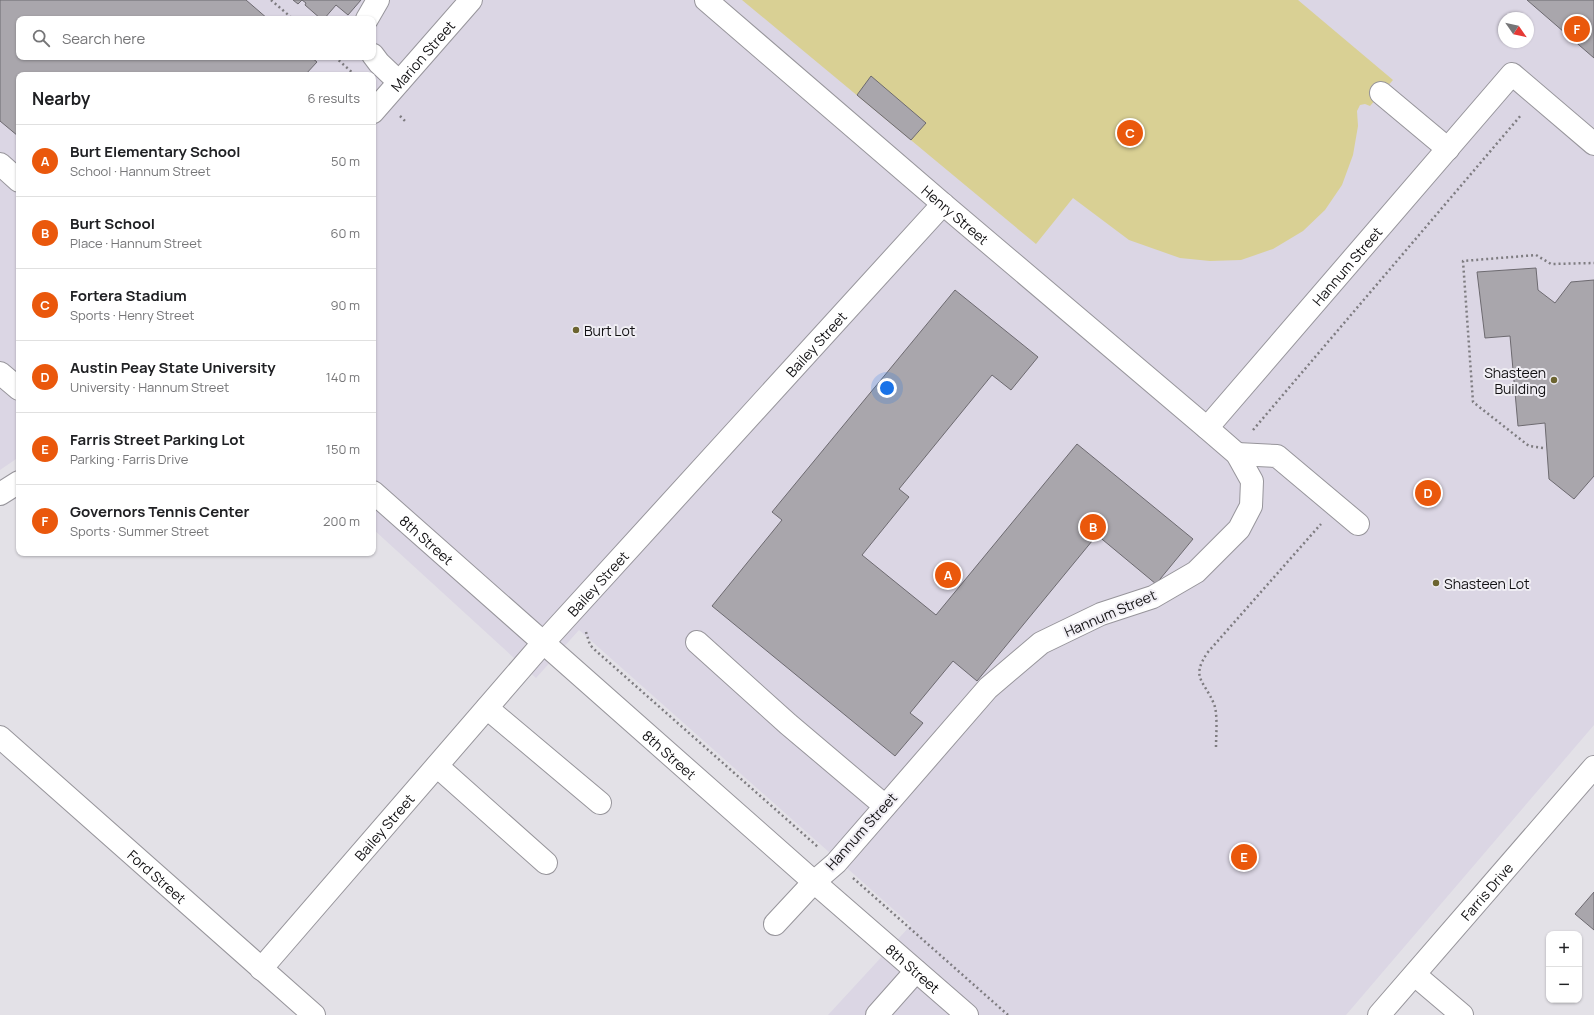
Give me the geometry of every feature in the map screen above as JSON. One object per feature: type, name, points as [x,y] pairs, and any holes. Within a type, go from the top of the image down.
[{"type":"street","points":[[369,16],[378,0]]},
{"type":"street","name":"Marion Street","points":[[376,109],[472,0]]},
{"type":"street","name":"Henry Street","points":[[706,0],[942,204],[1208,428]]},
{"type":"street","points":[[376,59],[399,82]]},
{"type":"street","name":"Hannum Street","points":[[775,924],[814,882],[836,862],[988,688],[1041,643],[1101,614],[1153,597],[1196,572],[1239,529],[1251,506],[1252,481],[1237,454],[1208,428],[1512,74],[1594,144]]},
{"type":"street","points":[[1381,93],[1448,148]]},
{"type":"street","points":[[0,164],[16,178]]},
{"type":"street","name":"Bailey Street","points":[[261,969],[543,643],[942,204]]},
{"type":"street","points":[[0,373],[16,386]]},
{"type":"street","points":[[1237,454],[1277,456],[1358,524]]},
{"type":"street","points":[[0,494],[16,484]]},
{"type":"street","name":"8th Street","points":[[376,495],[814,882],[967,1015]]},
{"type":"street","points":[[697,642],[788,724],[885,806]]},
{"type":"street","points":[[487,708],[600,803]]},
{"type":"street","name":"Ford Street","points":[[0,738],[314,1015]]},
{"type":"street","points":[[436,766],[546,863]]},
{"type":"street","name":"Farris Drive","points":[[1379,1015],[1594,767]]},
{"type":"street","points":[[877,1015],[916,971]]},
{"type":"street","points":[[1414,975],[1462,1015]]},
{"type":"path","points":[[271,0],[290,16]]},
{"type":"path","points":[[338,60],[352,72]]},
{"type":"path","points":[[1250,433],[1525,111]]},
{"type":"path","points":[[1543,448],[1529,446],[1473,402],[1463,261],[1536,255],[1550,264],[1594,263]]},
{"type":"path","points":[[1216,747],[1215,705],[1200,681],[1198,672],[1200,663],[1322,523]]},
{"type":"path","points":[[587,629],[586,634],[590,645],[595,650],[1008,1015]]},
{"type":"shaded area","points":[[0,0],[1594,0],[1594,725],[1346,1015],[828,1015],[911,925],[579,630],[536,678],[376,532],[376,72],[16,72],[16,459],[0,470]]},
{"type":"shaded area","points":[[742,0],[1298,0],[1393,80],[1370,106],[1365,104],[1360,105],[1357,111],[1358,126],[1353,155],[1342,185],[1325,210],[1303,231],[1273,249],[1241,260],[1210,261],[1180,258],[1129,240],[1073,198],[1036,244]]},
{"type":"building","points":[[0,0],[246,0],[265,16],[16,16],[16,60],[315,60],[317,62],[308,72],[16,72],[16,134],[0,121]]},
{"type":"building","points":[[293,0],[302,0],[298,4]]},
{"type":"building","points":[[302,0],[361,0],[348,15],[336,5],[327,16],[318,16],[305,5],[306,3]]},
{"type":"building","points":[[1527,0],[1594,0],[1594,58]]},
{"type":"building","points":[[871,76],[926,123],[911,140],[857,95]]},
{"type":"building","name":"Shasteen Building","points":[[1536,268],[1538,290],[1555,303],[1571,282],[1594,280],[1594,476],[1574,499],[1549,479],[1545,423],[1518,426],[1510,336],[1485,338],[1477,272]]},
{"type":"building","points":[[955,290],[1038,357],[1011,390],[992,375],[899,489],[909,497],[862,555],[936,615],[1077,444],[1193,539],[1156,584],[1097,535],[977,681],[953,661],[910,713],[923,723],[895,756],[712,606],[782,520],[772,512]]},
{"type":"building","points":[[1594,892],[1594,930],[1575,914]]},
{"type":"place","name":"Governors Tennis Center","points":[[1577,29]]},
{"type":"place","name":"Fortera Stadium","points":[[1130,133]]},
{"type":"place","name":"Burt Lot","points":[[576,330]]},
{"type":"place","name":"Shasteen Building","points":[[1554,380]]},
{"type":"place","name":"Austin Peay State University","points":[[1428,493]]},
{"type":"place","name":"Burt School","points":[[1093,527]]},
{"type":"place","name":"Burt Elementary School","points":[[948,575]]},
{"type":"place","name":"Shasteen Lot","points":[[1436,583]]},
{"type":"place","name":"Farris Street Parking Lot","points":[[1244,857]]}]
